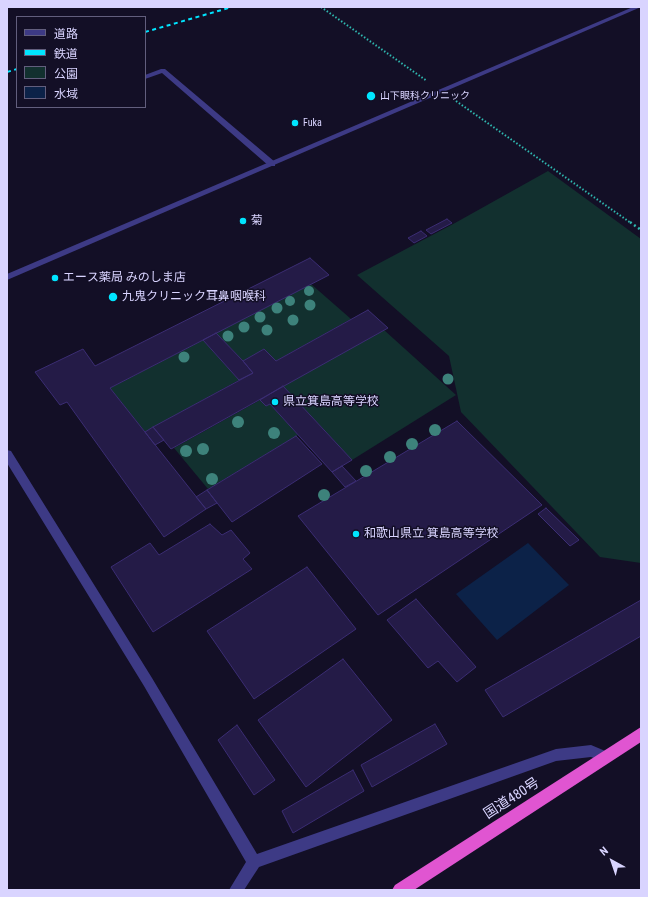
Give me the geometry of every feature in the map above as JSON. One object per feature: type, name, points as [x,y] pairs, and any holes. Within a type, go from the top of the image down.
[{"type":"highway","name":"国道480号","points":[[400,890],[641,734]]},
{"type":"street","points":[[7,277],[638,7]]},
{"type":"street","points":[[146,77],[163,70],[272,164]]},
{"type":"street","points":[[7,454],[148,682],[254,862]]},
{"type":"street","points":[[236,890],[254,862],[556,755],[591,751],[606,757]]},
{"type":"path","points":[[321,7],[641,230]]},
{"type":"green space","points":[[548,171],[641,239],[641,563],[600,557],[461,412],[449,356],[357,275]]},
{"type":"green space","points":[[311,284],[351,319],[276,361],[264,349],[243,361],[216,333]]},
{"type":"green space","points":[[384,330],[456,395],[352,460],[283,386]]},
{"type":"green space","points":[[203,340],[239,380],[145,432],[110,388]]},
{"type":"green space","points":[[260,400],[266,406],[270,404],[298,435],[208,489],[174,448]]},
{"type":"water","points":[[528,543],[569,585],[497,640],[456,594]]},
{"type":"building","points":[[447,219],[452,223],[431,234],[426,230]]},
{"type":"building","points":[[421,231],[427,236],[414,243],[408,238]]},
{"type":"building","points":[[310,258],[329,275],[110,388],[206,509],[164,537],[67,402],[60,405],[35,372],[83,349],[95,366]]},
{"type":"building","points":[[368,310],[388,328],[171,449],[153,427],[253,373],[243,361],[264,349],[276,361]]},
{"type":"building","points":[[216,333],[253,373],[239,380],[203,340]]},
{"type":"building","points":[[283,386],[352,460],[332,472],[270,404],[266,406],[260,400]]},
{"type":"building","points":[[457,421],[542,505],[378,615],[298,516]]},
{"type":"building","points":[[153,427],[164,440],[155,445],[145,432]]},
{"type":"building","points":[[296,436],[322,464],[232,522],[207,490]]},
{"type":"building","points":[[342,466],[356,481],[345,487],[332,472]]},
{"type":"building","points":[[207,490],[217,503],[206,509],[196,497]]},
{"type":"building","points":[[546,508],[579,540],[570,546],[538,514]]},
{"type":"building","points":[[210,524],[222,535],[231,530],[250,553],[243,559],[252,569],[153,632],[111,567],[150,543],[159,555]]},
{"type":"building","points":[[307,567],[356,629],[254,699],[207,631]]},
{"type":"building","points":[[416,599],[476,667],[457,682],[438,661],[428,668],[387,620]]},
{"type":"building","points":[[641,600],[641,636],[503,717],[485,690]]},
{"type":"building","points":[[343,659],[392,720],[306,787],[258,720]]},
{"type":"building","points":[[435,724],[447,744],[372,787],[361,765]]},
{"type":"building","points":[[237,725],[275,780],[254,795],[218,740]]},
{"type":"building","points":[[353,770],[364,791],[293,833],[282,811]]},
{"type":"railway","points":[[146,32],[232,7]]},
{"type":"railway","points":[[7,72],[16,69]]},
{"type":"place","name":"山下眼科クリニック","points":[[371,96]]},
{"type":"place","name":"Fuka","points":[[295,123]]},
{"type":"place","name":"菊","points":[[243,221]]},
{"type":"place","name":"エース薬局 みのしま店","points":[[55,278]]},
{"type":"place","name":"九鬼クリニック耳鼻咽喉科","points":[[113,297]]},
{"type":"place","name":"県立箕島高等学校","points":[[275,402]]},
{"type":"place","name":"和歌山県立 箕島高等学校","points":[[356,534]]}]
